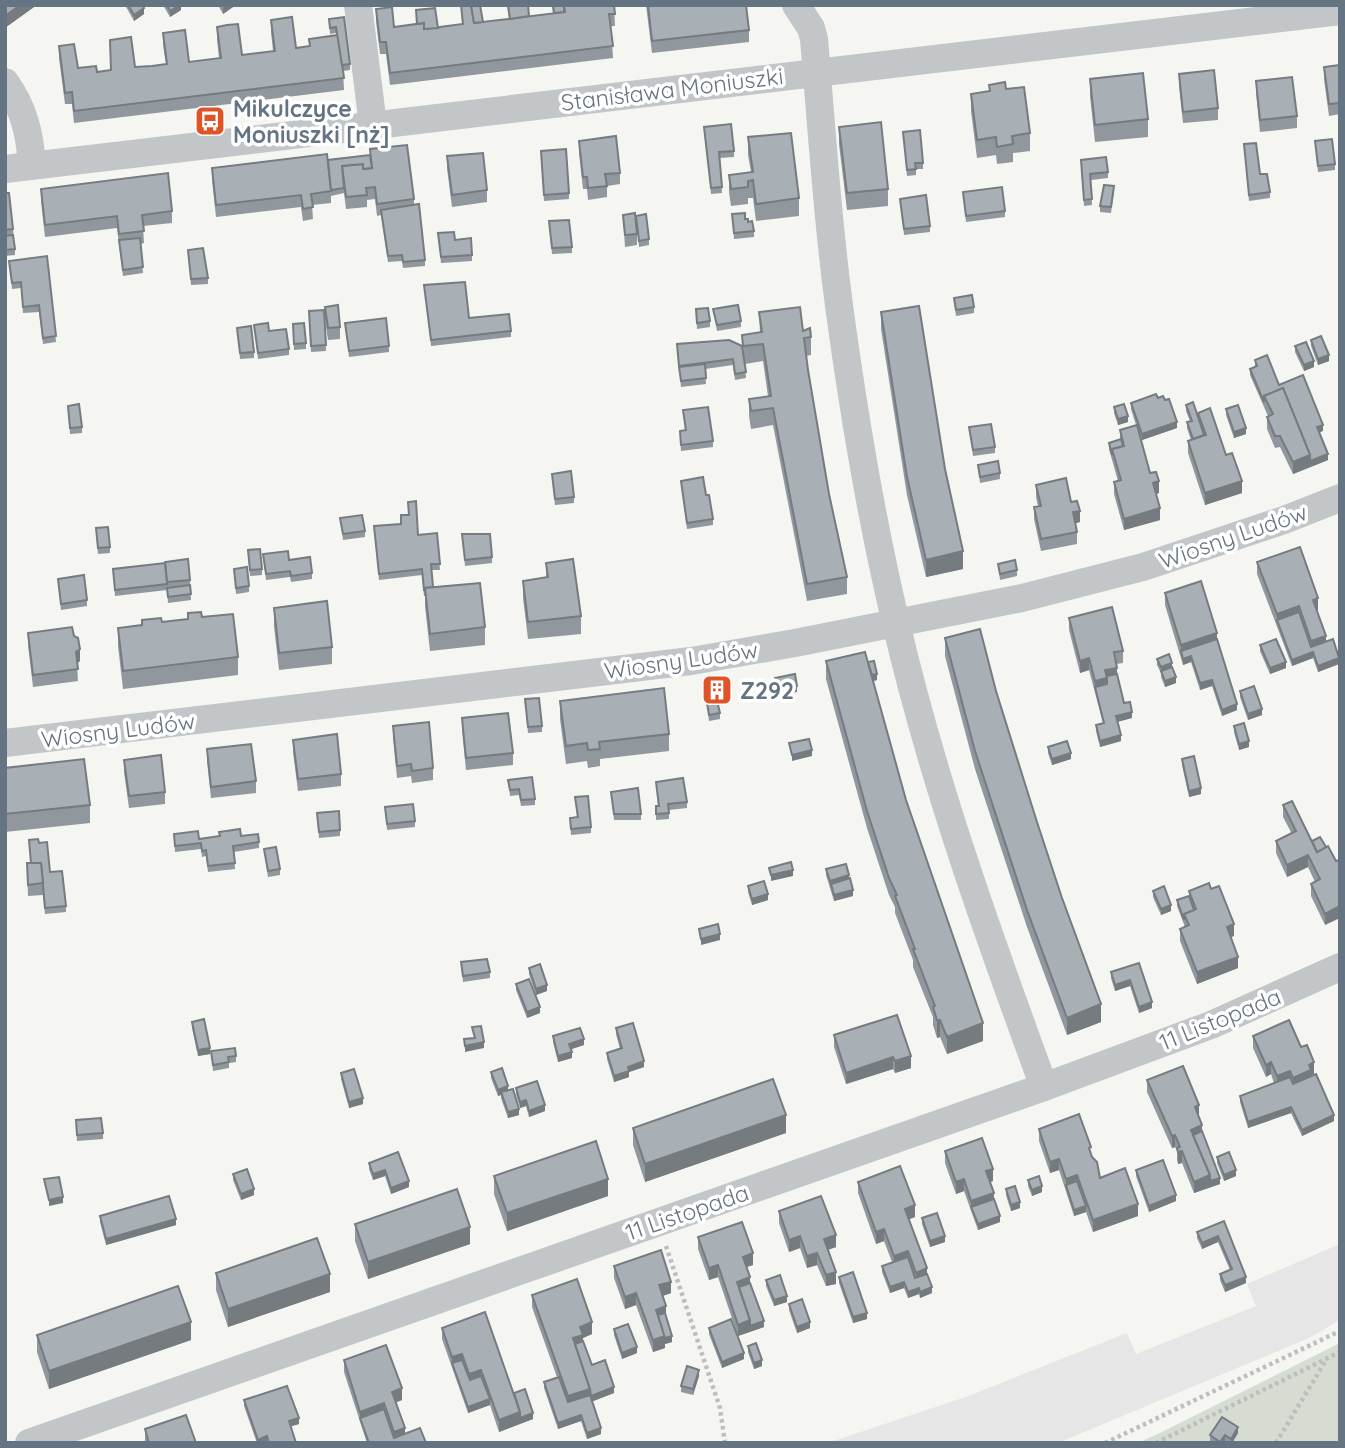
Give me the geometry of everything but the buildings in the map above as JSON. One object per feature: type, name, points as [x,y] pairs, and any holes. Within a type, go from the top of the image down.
[{"type":"street","points":[[358,5],[373,125]]},
{"type":"street","points":[[796,5],[811,28],[814,39],[840,318],[864,472],[896,624],[934,768],[974,895],[1044,1087]]},
{"type":"street","name":"Stanisława Moniuszki","points":[[19,168],[1340,10]]},
{"type":"street","points":[[5,82],[16,97],[29,130],[19,168]]},
{"type":"street","name":"Wiosny Ludów","points":[[5,743],[691,661],[896,624],[1022,598],[1143,568],[1340,498]]},
{"type":"street","name":"11 Listopada","points":[[29,1443],[1044,1087],[1210,1025],[1340,967]]},
{"type":"path","points":[[658,1223],[720,1408],[725,1443]]},
{"type":"path","points":[[1105,1443],[1340,1331]]},
{"type":"path","points":[[1157,1443],[1340,1352]]},
{"type":"path","points":[[1276,1443],[1326,1359]]},
{"type":"shaded area","points":[[1340,1244],[1340,1320],[1309,1338],[1058,1443],[828,1443],[966,1397],[1127,1333],[1136,1354],[1256,1306],[1247,1284]]},
{"type":"shaded area","points":[[1340,1343],[1340,1443],[1138,1443],[1162,1432]]},
{"type":"place","name":"Mikulczyce Moniuszki [nż]","points":[[210,121]]},
{"type":"place","name":"Z292","points":[[717,690]]}]
